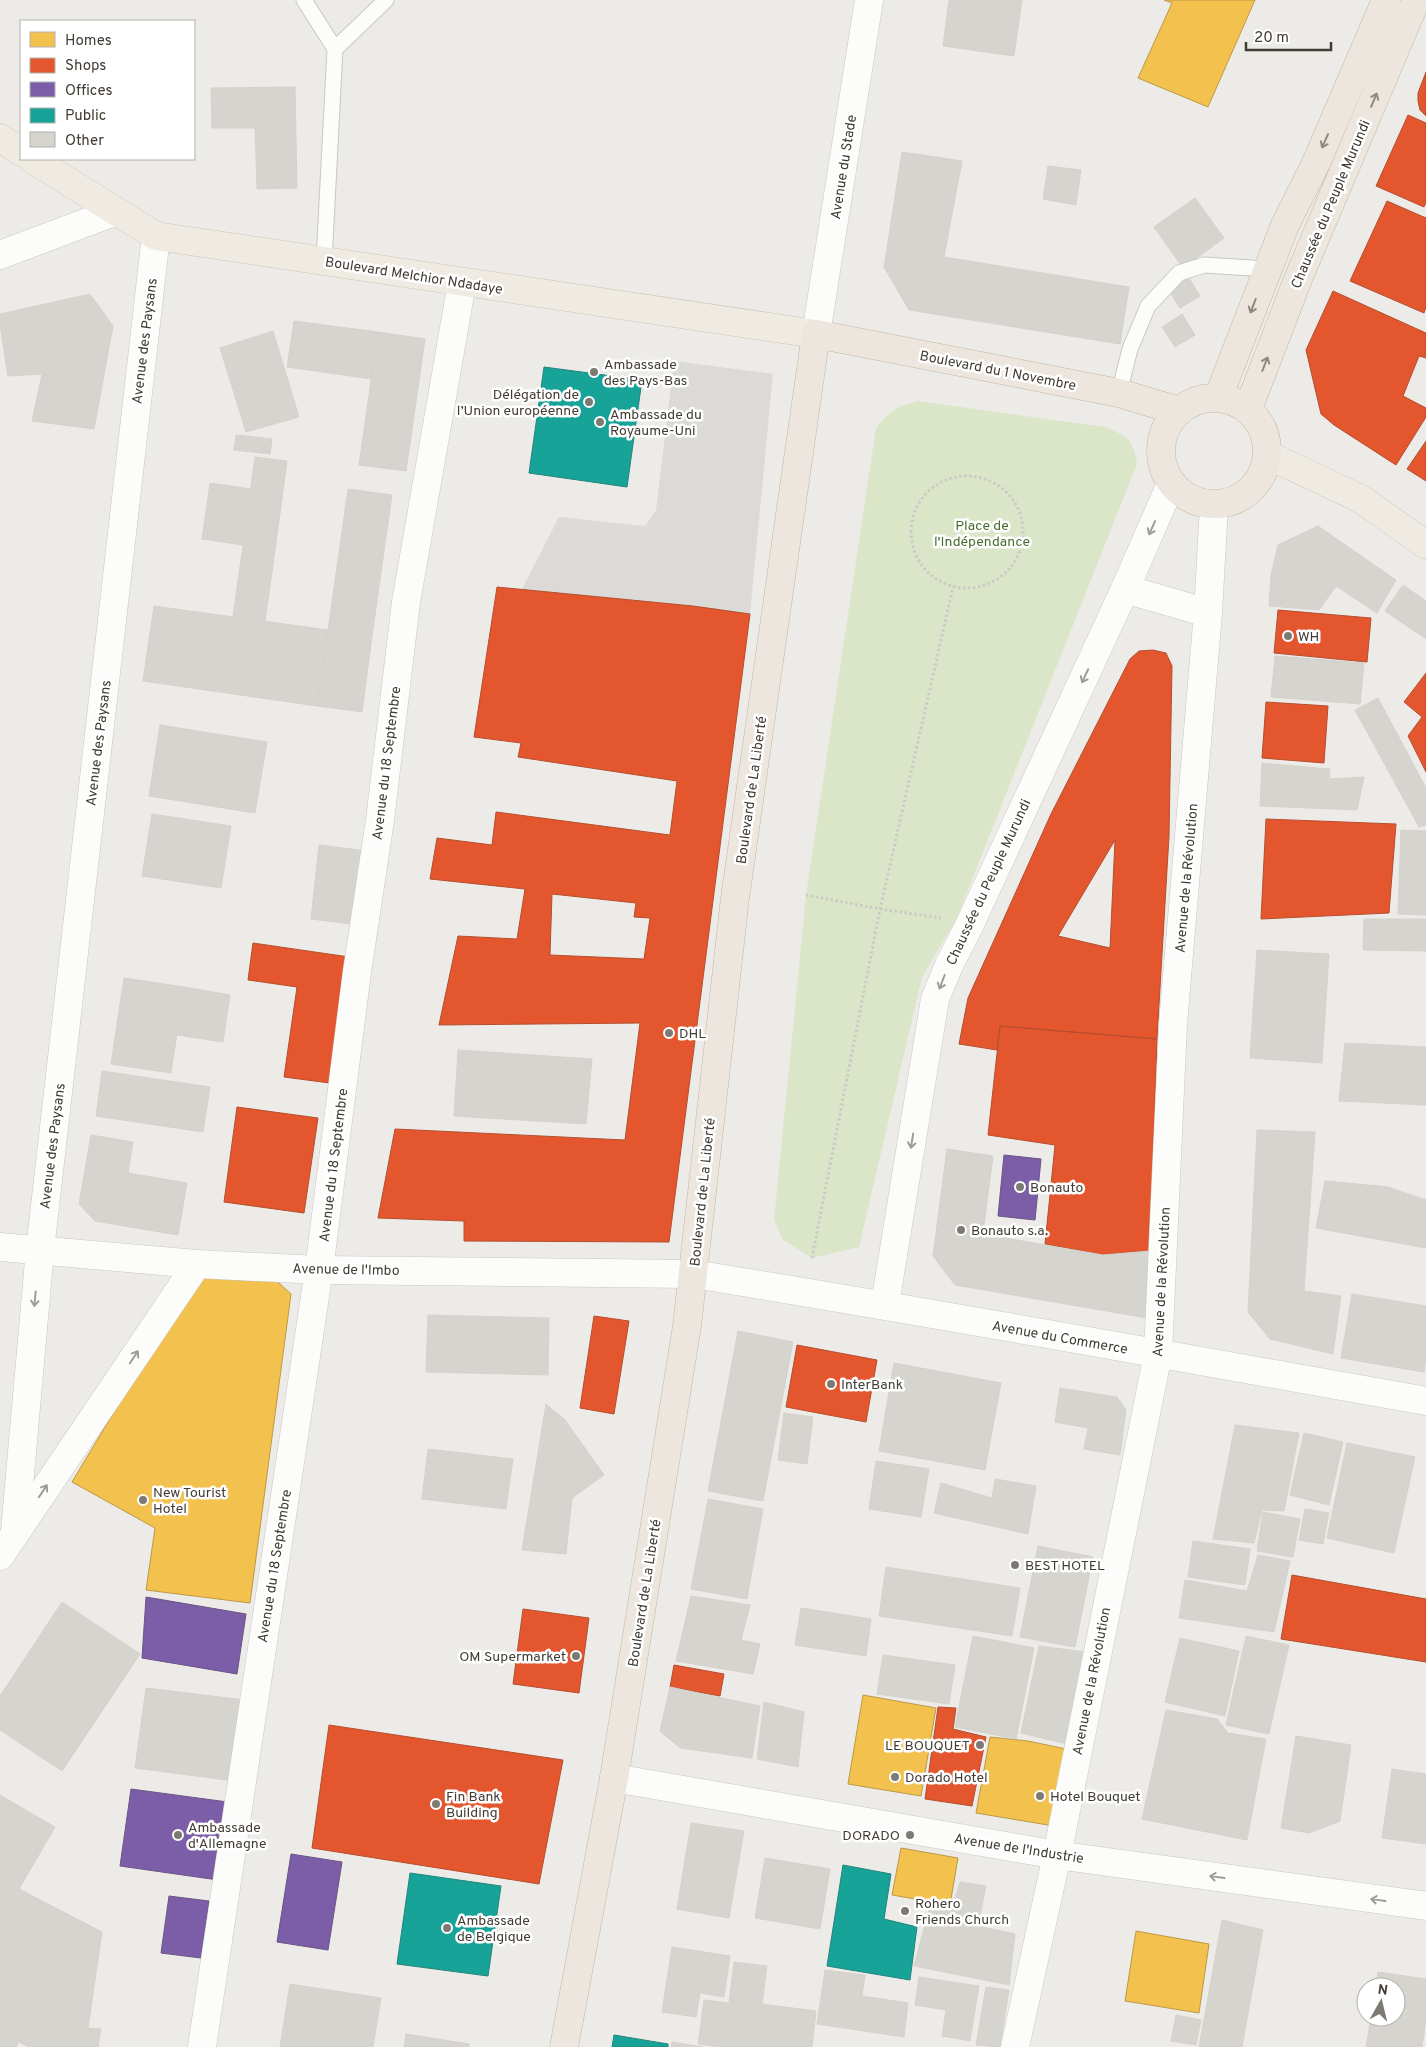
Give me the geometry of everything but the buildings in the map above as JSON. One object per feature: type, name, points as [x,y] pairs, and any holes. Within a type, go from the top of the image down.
[{"type":"highway","name":"Chaussée du Peuple Murundi","points":[[1218,398],[1267,269],[1386,0]]},
{"type":"highway","name":"Chaussée du Peuple Murundi","points":[[1248,409],[1298,279],[1416,0]]},
{"type":"highway","name":"Boulevard du 1 Novembre","points":[[816,334],[1119,393],[1179,411]]},
{"type":"highway","name":"Boulevard de La Liberté","points":[[564,2047],[614,1778],[687,1326],[696,1230],[735,898],[816,334]]},
{"type":"highway","points":[[1218,398],[1248,409],[1259,422],[1266,438],[1268,455],[1262,476],[1249,492],[1230,502],[1214,505],[1197,502],[1183,495],[1171,484],[1164,470],[1160,454],[1162,438],[1168,423],[1179,411],[1197,400],[1218,398]]},
{"type":"main road","points":[[0,138],[20,151]]},
{"type":"main road","name":"Boulevard Melchior Ndadaye","points":[[34,160],[114,212],[156,236],[462,283],[816,334]]},
{"type":"main road","points":[[1268,455],[1361,498],[1426,545]]},
{"type":"street","name":"Avenue du Stade","points":[[816,334],[869,0]]},
{"type":"street","points":[[0,255],[114,212]]},
{"type":"street","name":"Avenue des Paysans","points":[[15,1531],[40,1250],[156,236]]},
{"type":"street","name":"Avenue du 18 Septembre","points":[[202,2047],[319,1270],[357,972],[380,820],[406,602],[462,283]]},
{"type":"street","name":"Chaussée du Peuple Murundi","points":[[885,1304],[935,999],[949,965],[969,926],[1125,589],[1171,484]]},
{"type":"street","name":"Avenue de la Révolution","points":[[1015,2047],[1057,1855],[1158,1354],[1173,1024],[1208,613],[1214,505]]},
{"type":"street","points":[[1125,589],[1208,613]]},
{"type":"street","name":"Avenue de l'Imbo","points":[[0,1247],[197,1264],[319,1270],[693,1274]]},
{"type":"street","points":[[0,1556],[15,1531],[197,1264]]},
{"type":"street","name":"Avenue du Commerce","points":[[693,1274],[885,1304],[1426,1401]]},
{"type":"street","name":"Avenue de l'Industrie","points":[[614,1778],[1057,1855],[1426,1906]]},
{"type":"lane","points":[[304,0],[336,49],[324,261]]},
{"type":"lane","points":[[336,49],[386,0]]},
{"type":"lane","points":[[1119,393],[1130,349],[1148,306],[1179,272],[1204,265],[1267,269]]},
{"type":"path","points":[[966,475],[986,479],[1004,489],[1019,507],[1024,524],[1023,542],[1016,560],[1004,575],[989,584],[974,588],[953,587],[931,576],[919,562],[913,549],[910,533],[913,515],[921,500],[934,486],[947,479],[966,475]]},
{"type":"path","points":[[812,1258],[880,910],[953,587]]},
{"type":"path","points":[[806,895],[880,910],[956,920],[969,926]]},
{"type":"green space","name":"Place de l'Indépendance","points":[[918,401],[1105,427],[1128,439],[1134,449],[1137,464],[956,920],[922,977],[859,1247],[812,1258],[783,1240],[774,1220],[806,895],[876,428],[894,410]]},
{"type":"shaded area","points":[[674,361],[773,374],[750,614],[522,589],[559,517],[645,526],[656,510]]},
{"type":"place","name":"Ambassade des Pays-Bas","points":[[594,372]]},
{"type":"place","name":"Délégation de l’Union européenne","points":[[589,402]]},
{"type":"place","name":"Ambassade du Royaume-Uni","points":[[600,422]]},
{"type":"place","name":"WH","points":[[1288,636]]},
{"type":"place","name":"DHL","points":[[669,1033]]},
{"type":"place","name":"Bonauto","points":[[1020,1187]]},
{"type":"place","name":"Bonauto s.a.","points":[[961,1230]]},
{"type":"place","name":"InterBank","points":[[831,1384]]},
{"type":"place","name":"New Tourist Hotel","points":[[143,1500]]},
{"type":"place","name":"BEST HOTEL","points":[[1015,1565]]},
{"type":"place","name":"OM Supermarket","points":[[576,1656]]},
{"type":"place","name":"LE BOUQUET","points":[[980,1745]]},
{"type":"place","name":"Dorado Hotel","points":[[895,1777]]},
{"type":"place","name":"Hotel Bouquet","points":[[1040,1796]]},
{"type":"place","name":"Fin Bank Building","points":[[436,1804]]},
{"type":"place","name":"Ambassade d'Allemagne","points":[[178,1835]]},
{"type":"place","name":"DORADO","points":[[910,1835]]},
{"type":"place","name":"Rohero Friends Church","points":[[905,1911]]},
{"type":"place","name":"Ambassade de Belgique","points":[[447,1928]]}]
